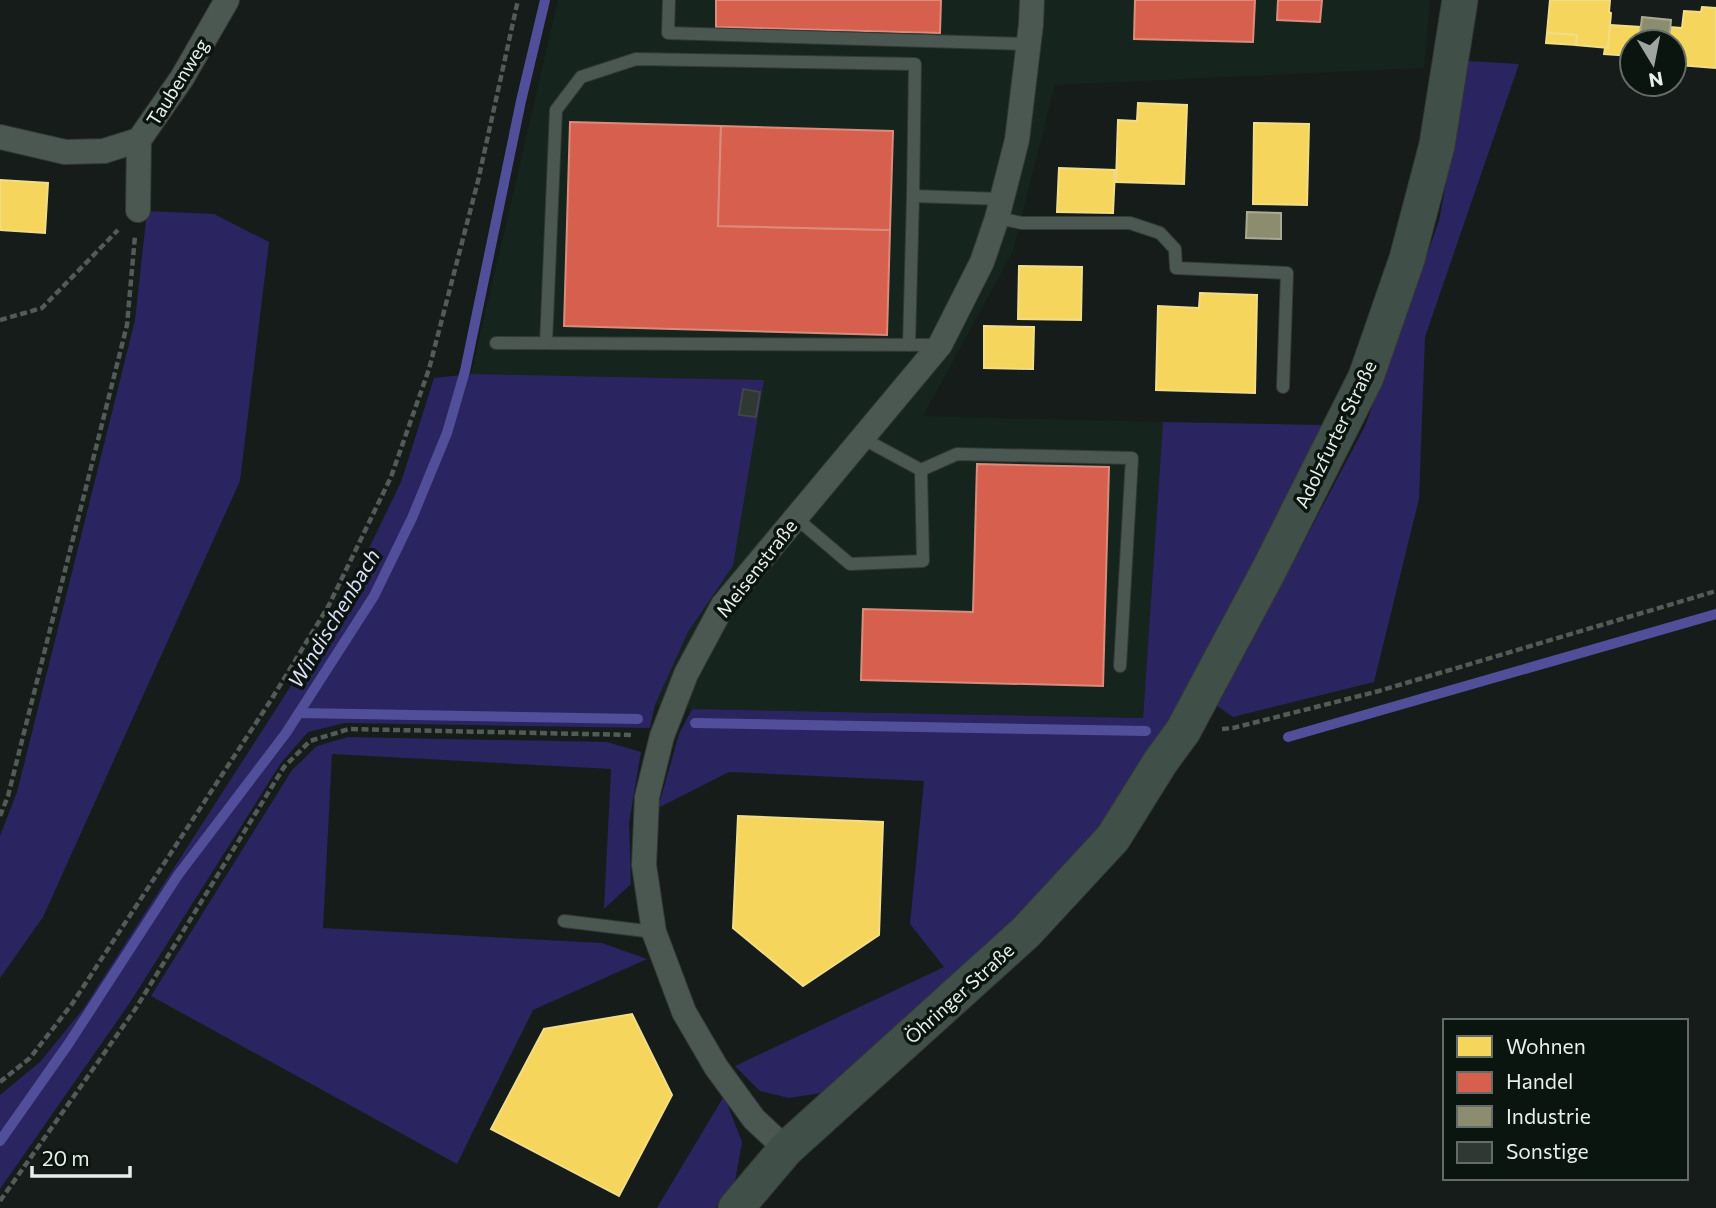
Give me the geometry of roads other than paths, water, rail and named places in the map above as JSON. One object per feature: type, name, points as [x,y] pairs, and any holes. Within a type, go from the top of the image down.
[{"type":"main road","name":"Adolzfurter Straße","points":[[1161,761],[1182,731],[1269,570],[1366,377],[1407,259],[1437,145],[1460,0]]},
{"type":"main road","name":"Öhringer Straße","points":[[736,1208],[786,1149],[1026,932],[1113,838],[1161,761]]},
{"type":"street","name":"Taubenweg","points":[[138,210],[139,140],[182,78],[227,0]]},
{"type":"street","name":"Meisenstraße","points":[[786,1149],[754,1119],[716,1067],[684,1012],[654,932],[643,865],[647,797],[662,736],[687,674],[723,605],[940,345],[982,262],[1000,208],[1017,140],[1032,0]]},
{"type":"street","points":[[0,137],[65,152],[104,151],[139,140]]},
{"type":"lane","points":[[669,0],[668,33],[1028,44]]},
{"type":"lane","points":[[547,343],[556,110],[581,77],[636,59],[915,64],[909,345]]},
{"type":"lane","points":[[913,196],[1000,208],[1021,223],[1130,223],[1160,233],[1175,249],[1176,268],[1287,273],[1283,387]]},
{"type":"lane","points":[[496,343],[940,345]]},
{"type":"lane","points":[[862,438],[921,470]]},
{"type":"lane","points":[[921,470],[957,454],[1132,458],[1120,666]]},
{"type":"lane","points":[[796,518],[850,564],[923,561],[921,470]]},
{"type":"lane","points":[[564,921],[654,932]]},
{"type":"waterway","name":"Windischenbach","points":[[0,1141],[69,1043],[178,875],[286,733],[374,596],[412,518],[447,433],[465,371],[521,101],[545,0]]},
{"type":"waterway","points":[[1288,737],[1716,614]]},
{"type":"waterway","points":[[299,713],[638,719]]},
{"type":"waterway","points":[[695,723],[1146,731]]}]
